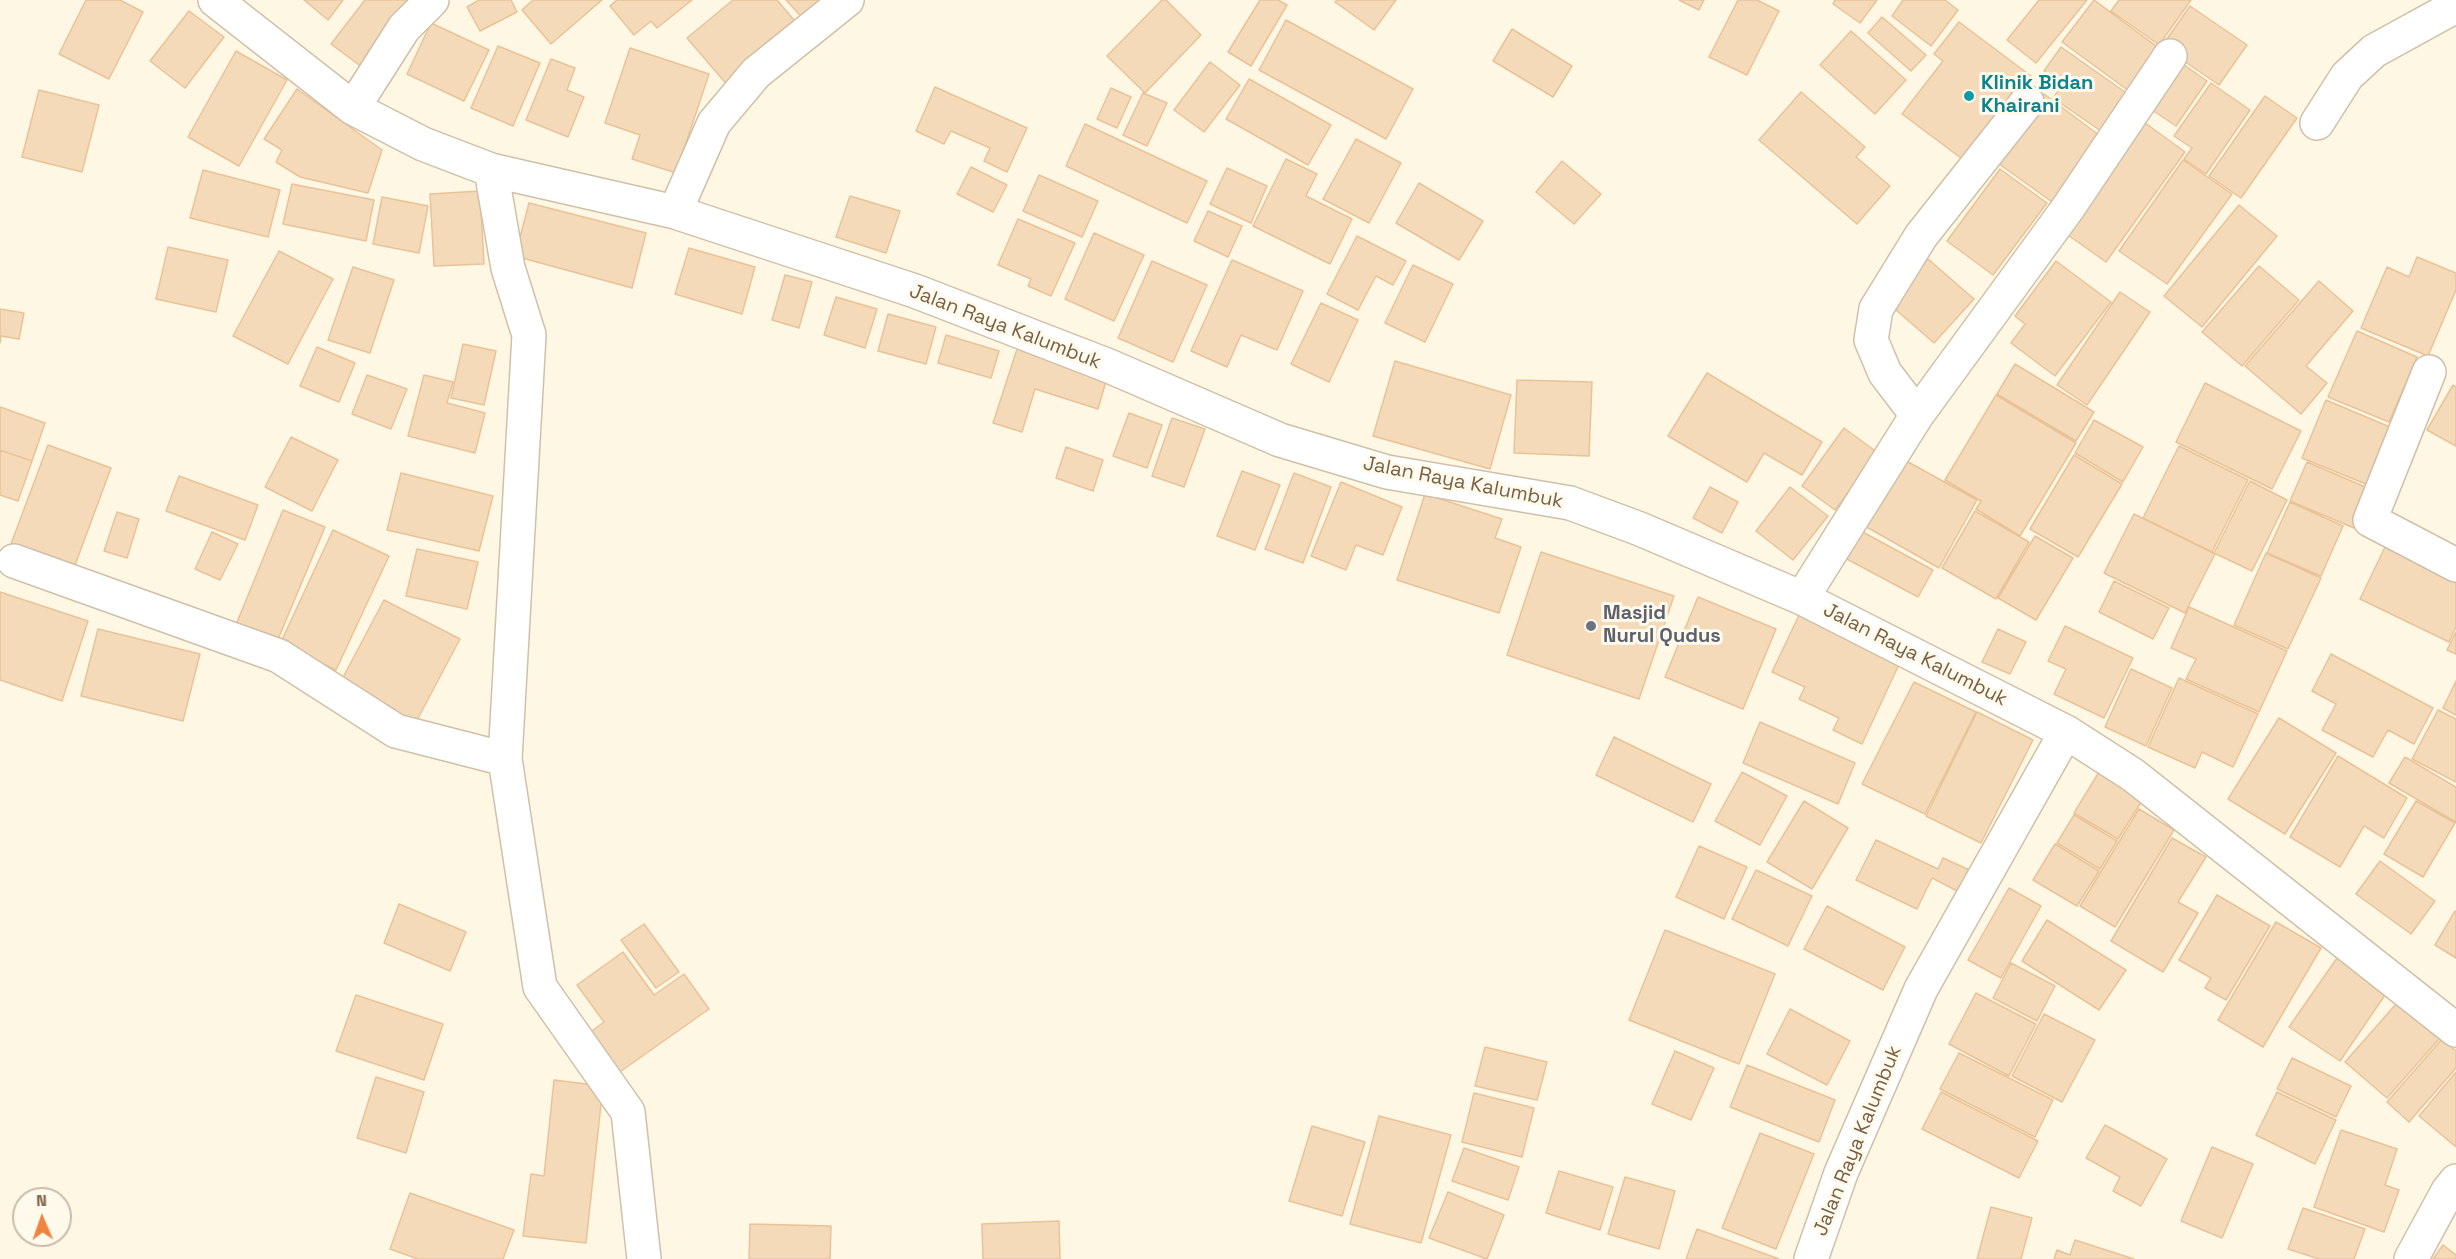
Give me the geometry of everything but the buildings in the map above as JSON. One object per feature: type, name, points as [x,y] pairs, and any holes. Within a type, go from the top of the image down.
[{"type":"street","name":"Jalan Raya Kalumbuk","points":[[215,0],[353,108],[423,144],[491,170],[675,213],[915,291],[1109,366],[1280,440],[1387,472],[1570,503],[1640,529],[1802,598],[2066,732],[1921,989],[1841,1173],[1811,1259]]},
{"type":"street","points":[[353,108],[404,27],[432,0]]},
{"type":"street","points":[[675,213],[714,123],[756,73],[847,0]]},
{"type":"street","points":[[2317,123],[2346,76],[2374,51],[2456,6]]},
{"type":"street","points":[[1802,598],[1917,415],[2068,208],[2170,56]]},
{"type":"street","points":[[1917,415],[1884,373],[1871,340],[1876,309],[1921,236],[2027,102]]},
{"type":"street","points":[[491,170],[508,268],[529,335],[505,759],[540,987],[627,1112],[644,1259]]},
{"type":"street","points":[[2429,372],[2370,520],[2456,565]]},
{"type":"street","points":[[14,561],[279,656],[396,731],[505,759]]},
{"type":"street","points":[[2066,732],[2133,775],[2456,1030]]},
{"type":"street","points":[[2411,1259],[2448,1191],[2456,1181]]},
{"type":"place","name":"Klinik Bidan Khairani","points":[[1969,96]]},
{"type":"place","name":"Masjid Nurul Qudus","points":[[1591,626]]}]
